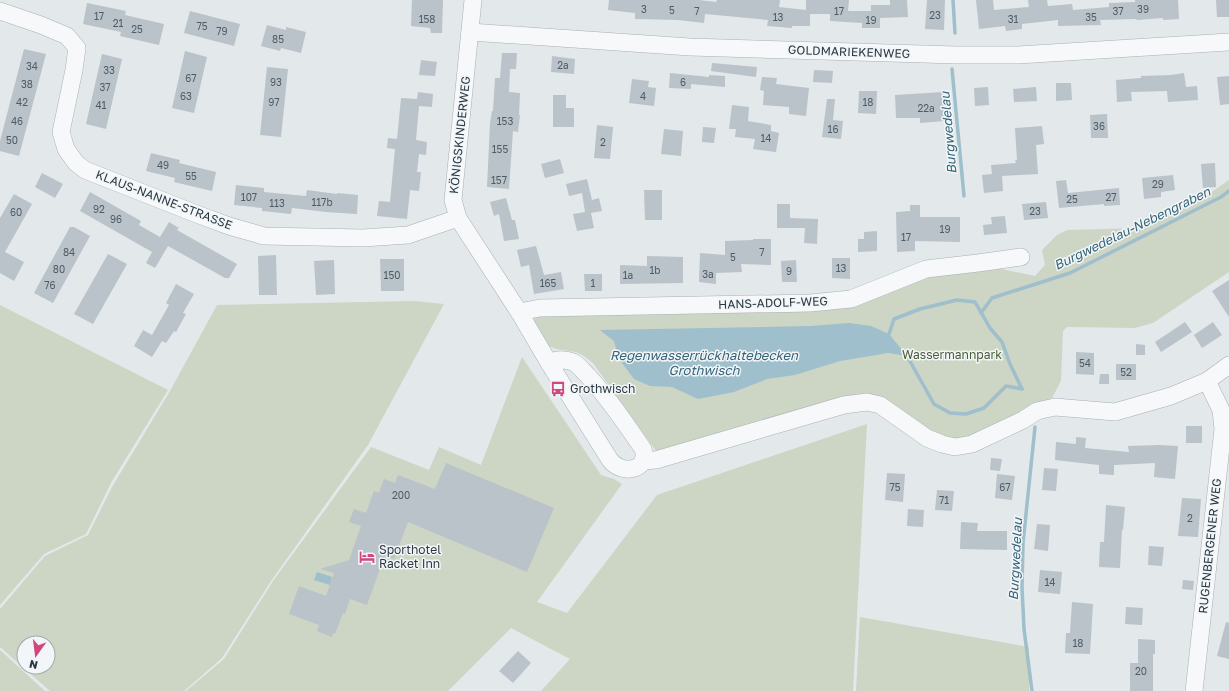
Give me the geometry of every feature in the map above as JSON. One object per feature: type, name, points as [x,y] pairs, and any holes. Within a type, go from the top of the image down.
[{"type":"street","name":"KÖNIGSKINDERWEG","points":[[473,0],[454,200],[458,218],[519,312],[549,363],[613,464],[620,468],[627,469],[638,466],[643,461]]},
{"type":"street","name":"KLAUS-NANNE-STRASSE","points":[[0,11],[41,25],[67,36],[77,48],[61,132],[66,149],[76,163],[86,170],[229,226],[264,236],[363,238],[408,234],[458,218]]},
{"type":"street","name":"GOLDMARIEKENWEG","points":[[470,32],[696,47],[1018,55],[1229,42]]},
{"type":"street","name":"HANS-ADOLF-WEG","points":[[519,312],[540,308],[810,303],[851,299],[926,269],[1021,256]]},
{"type":"street","points":[[549,363],[554,360],[564,360],[578,365],[585,372],[610,401],[639,443],[644,453],[643,461],[656,460],[844,405],[867,402],[880,405],[927,438],[955,447],[972,444],[1023,420],[1037,411],[1055,407],[1115,412],[1171,396],[1207,381],[1229,365]]},
{"type":"street","name":"RUGENBERGENER WEG","points":[[1194,691],[1223,429],[1221,410],[1207,381]]},
{"type":"green space","name":"Wassermannpark","points":[[1229,180],[1229,272],[1153,323],[1135,328],[1067,327],[1063,331],[1061,381],[1052,398],[981,434],[954,440],[934,437],[877,404],[659,455],[593,363],[576,352],[556,349],[549,346],[535,323],[534,316],[850,302],[928,274],[996,268],[1035,276],[1045,265],[1042,250],[1057,235],[1067,230],[1141,228],[1149,222],[1196,203]]},
{"type":"green space","points":[[414,301],[444,304],[368,445],[271,581],[222,658],[184,691],[50,691],[32,675],[56,675],[56,635],[16,635],[16,661],[0,647],[0,609],[45,556],[88,535],[112,487],[170,391],[217,305]]},
{"type":"green space","points":[[0,305],[168,390],[112,481],[86,534],[44,554],[0,605]]},
{"type":"green space","points":[[522,357],[601,475],[614,479],[622,484],[537,602],[567,613],[657,495],[867,424],[853,691],[541,691],[570,659],[511,628],[448,691],[186,691],[224,659],[273,581],[371,447],[429,470],[439,447],[481,465]]},
{"type":"green space","points":[[860,617],[1029,647],[1029,691],[856,691]]},
{"type":"green space","points":[[0,650],[16,665],[16,675],[27,675],[45,691],[0,691]]},
{"type":"water","name":"Regenwasserrückhaltebecken Grothwisch","points":[[849,323],[871,326],[889,334],[907,356],[888,353],[840,361],[795,375],[767,379],[734,392],[698,399],[672,387],[650,386],[634,379],[619,359],[614,341],[600,330],[811,326]]},
{"type":"water","points":[[317,572],[332,577],[330,585],[314,580]]},
{"type":"building","points":[[412,0],[443,0],[442,33],[431,33],[430,28],[411,26]]},
{"type":"building","points":[[609,0],[699,0],[716,2],[717,0],[780,0],[779,7],[806,10],[806,0],[849,0],[848,11],[871,11],[871,5],[890,5],[890,0],[907,0],[908,17],[880,18],[880,28],[862,28],[862,23],[830,21],[830,14],[810,14],[810,26],[792,26],[792,28],[767,26],[768,20],[705,14],[704,23],[678,20],[635,19],[635,13],[608,10]]},
{"type":"building","points":[[927,0],[945,0],[944,30],[925,29]]},
{"type":"building","points":[[976,0],[993,0],[994,10],[1029,7],[1028,0],[1047,0],[1048,6],[1072,4],[1073,10],[1109,7],[1109,3],[1135,2],[1135,0],[1178,0],[1179,19],[1163,20],[1163,18],[1100,20],[1101,25],[1058,26],[1058,20],[1022,24],[1022,29],[1006,31],[1005,26],[979,29]]},
{"type":"building","points":[[1216,0],[1229,0],[1229,17],[1217,17]]},
{"type":"building","points":[[87,3],[126,11],[125,15],[164,24],[159,45],[120,36],[121,32],[83,24]]},
{"type":"building","points":[[190,11],[240,24],[234,46],[184,33]]},
{"type":"building","points":[[267,25],[286,30],[286,27],[306,32],[301,53],[281,48],[280,51],[261,46]]},
{"type":"building","points":[[24,49],[46,54],[19,156],[0,151],[0,141]]},
{"type":"building","points":[[185,51],[207,57],[194,113],[172,108]]},
{"type":"building","points":[[502,53],[517,53],[516,69],[510,69],[509,92],[520,93],[518,132],[513,131],[509,189],[487,187],[490,123],[493,111],[495,78],[500,78]]},
{"type":"building","points":[[102,54],[122,59],[106,129],[86,124]]},
{"type":"building","points":[[552,56],[575,59],[574,74],[551,72]]},
{"type":"building","points":[[421,60],[437,62],[435,76],[419,75]]},
{"type":"building","points":[[712,63],[757,67],[756,77],[711,71]]},
{"type":"building","points":[[267,67],[288,69],[281,137],[260,135]]},
{"type":"building","points":[[814,70],[833,71],[832,83],[813,82]]},
{"type":"building","points":[[670,73],[709,77],[709,75],[725,76],[725,87],[691,84],[691,89],[669,88]]},
{"type":"building","points":[[1184,73],[1186,87],[1197,86],[1198,100],[1168,102],[1167,91],[1131,92],[1132,101],[1117,102],[1116,80],[1141,78],[1141,76]]},
{"type":"building","points":[[1229,76],[1229,104],[1220,105],[1217,77]]},
{"type":"building","points":[[762,77],[777,78],[776,84],[809,88],[806,116],[789,114],[789,107],[763,105],[764,91],[760,90]]},
{"type":"building","points":[[632,79],[649,81],[648,87],[656,88],[654,106],[629,103]]},
{"type":"building","points":[[1056,83],[1071,83],[1072,100],[1056,101]]},
{"type":"building","points":[[988,87],[989,105],[975,106],[974,88]]},
{"type":"building","points":[[1036,87],[1037,101],[1014,102],[1013,89]]},
{"type":"building","points":[[859,91],[877,91],[876,114],[858,113]]},
{"type":"building","points":[[418,92],[433,94],[432,107],[419,106],[416,140],[427,142],[426,155],[419,154],[417,172],[421,172],[419,191],[410,190],[407,219],[377,216],[379,201],[390,202],[395,149],[387,148],[388,138],[397,139],[401,98],[417,99]]},
{"type":"building","points":[[943,92],[945,121],[920,123],[920,118],[896,118],[895,95]]},
{"type":"building","points":[[553,95],[566,95],[566,108],[574,108],[574,127],[553,127]]},
{"type":"building","points":[[827,99],[835,99],[833,120],[843,121],[841,139],[822,137]]},
{"type":"building","points":[[732,105],[749,107],[748,121],[771,125],[771,131],[779,133],[776,152],[753,149],[755,139],[735,137],[736,129],[729,129]]},
{"type":"building","points":[[1107,114],[1108,138],[1091,138],[1090,115]]},
{"type":"building","points":[[597,125],[613,127],[610,159],[594,158]]},
{"type":"building","points":[[1042,126],[1044,144],[1036,145],[1038,174],[1002,176],[1003,191],[984,193],[982,175],[992,174],[991,165],[1016,163],[1015,128]]},
{"type":"building","points":[[703,127],[716,128],[714,143],[702,142]]},
{"type":"building","points":[[664,129],[683,131],[681,156],[661,154]]},
{"type":"building","points":[[151,153],[180,160],[179,163],[216,172],[212,191],[174,182],[175,178],[146,171]]},
{"type":"building","points":[[560,159],[564,173],[545,178],[541,164]]},
{"type":"building","points":[[1215,163],[1216,187],[1203,188],[1201,164]]},
{"type":"building","points":[[42,173],[63,184],[55,198],[35,187]]},
{"type":"building","points":[[1173,175],[1175,190],[1161,192],[1161,197],[1144,199],[1142,178]]},
{"type":"building","points":[[587,179],[592,200],[599,198],[602,211],[591,213],[594,228],[577,231],[573,214],[585,212],[582,193],[569,196],[566,184]]},
{"type":"building","points":[[1066,180],[1068,193],[1119,188],[1120,205],[1104,206],[1104,204],[1059,208],[1056,181]]},
{"type":"building","points":[[236,185],[264,188],[264,192],[306,196],[307,190],[358,195],[357,214],[292,208],[291,214],[262,211],[262,208],[234,205]]},
{"type":"building","points":[[644,190],[662,190],[662,220],[645,220]]},
{"type":"building","points":[[90,192],[141,221],[139,225],[160,237],[169,222],[179,228],[177,230],[237,264],[229,278],[225,278],[168,246],[155,268],[146,263],[152,252],[80,211]]},
{"type":"building","points":[[14,194],[32,204],[5,252],[24,262],[14,281],[0,273],[0,218]]},
{"type":"building","points":[[506,198],[512,220],[515,220],[519,239],[504,241],[499,214],[494,216],[490,202]]},
{"type":"building","points":[[1046,202],[1048,218],[1024,220],[1022,204]]},
{"type":"building","points":[[777,204],[790,204],[790,218],[818,219],[817,244],[804,243],[805,228],[777,228]]},
{"type":"building","points":[[910,205],[920,205],[920,217],[960,217],[960,242],[915,241],[915,251],[897,252],[896,212],[910,211]]},
{"type":"building","points":[[1005,216],[1007,233],[984,235],[983,225],[992,224],[991,217]]},
{"type":"building","points":[[70,227],[74,227],[90,236],[53,303],[34,293]]},
{"type":"building","points":[[877,231],[877,251],[858,252],[858,239],[864,239],[864,232]]},
{"type":"building","points":[[771,239],[771,265],[741,264],[742,272],[716,273],[716,284],[699,282],[700,253],[725,255],[725,241]]},
{"type":"building","points":[[536,246],[544,275],[561,272],[564,289],[534,294],[529,265],[521,267],[517,250]]},
{"type":"building","points":[[108,254],[127,264],[93,324],[74,314]]},
{"type":"building","points":[[276,255],[277,295],[259,295],[258,256]]},
{"type":"building","points":[[647,256],[683,257],[683,283],[620,284],[620,265],[647,266]]},
{"type":"building","points":[[832,258],[850,258],[850,279],[832,278]]},
{"type":"building","points":[[380,259],[404,259],[404,291],[381,291]]},
{"type":"building","points":[[334,260],[335,294],[316,295],[314,261]]},
{"type":"building","points":[[796,260],[797,282],[782,282],[781,261]]},
{"type":"building","points":[[584,274],[602,274],[602,291],[585,291]]},
{"type":"building","points":[[1229,280],[1229,317],[1212,291]]},
{"type":"building","points":[[176,284],[194,294],[183,313],[186,314],[176,332],[174,331],[166,343],[162,341],[152,357],[134,346],[143,330],[152,335],[169,305],[166,303]]},
{"type":"building","points":[[1185,322],[1192,332],[1161,352],[1155,342]]},
{"type":"building","points":[[1213,322],[1222,335],[1202,348],[1194,335]]},
{"type":"building","points":[[1136,344],[1145,345],[1145,355],[1136,355]]},
{"type":"building","points":[[1076,352],[1094,353],[1094,375],[1076,374]]},
{"type":"building","points":[[1116,364],[1136,364],[1136,380],[1116,380]]},
{"type":"building","points":[[1100,374],[1109,374],[1109,384],[1099,384]]},
{"type":"building","points":[[1186,426],[1202,426],[1202,443],[1186,443]]},
{"type":"building","points":[[1076,437],[1086,438],[1085,448],[1129,452],[1128,446],[1178,446],[1175,479],[1154,477],[1155,463],[1114,465],[1114,475],[1099,474],[1099,465],[1055,460],[1056,442],[1076,444]]},
{"type":"building","points":[[991,458],[1002,459],[1000,471],[990,470]]},
{"type":"building","points":[[446,463],[554,508],[527,572],[408,522],[394,559],[385,555],[367,605],[350,599],[345,614],[343,613],[335,634],[333,633],[332,637],[317,631],[319,625],[289,614],[299,586],[326,596],[334,573],[320,569],[349,560],[361,526],[349,522],[354,509],[366,513],[374,491],[379,493],[384,479],[395,483],[398,475],[435,489]]},
{"type":"building","points":[[1044,468],[1058,469],[1056,491],[1042,490]]},
{"type":"building","points":[[887,473],[905,474],[903,502],[885,500]]},
{"type":"building","points":[[997,474],[1015,476],[1012,500],[995,498]]},
{"type":"building","points":[[937,490],[954,491],[952,511],[935,510]]},
{"type":"building","points":[[1182,498],[1201,499],[1198,537],[1178,536]]},
{"type":"building","points":[[1106,505],[1125,507],[1120,568],[1099,567],[1100,542],[1104,542]]},
{"type":"building","points":[[908,509],[924,510],[923,527],[907,526]]},
{"type":"building","points":[[961,522],[978,523],[977,531],[1007,531],[1007,550],[960,549]]},
{"type":"building","points":[[1037,524],[1050,525],[1048,551],[1034,549]]},
{"type":"building","points":[[1149,546],[1164,547],[1162,566],[1148,565]]},
{"type":"building","points":[[1040,570],[1062,572],[1060,594],[1038,592]]},
{"type":"building","points":[[1183,580],[1194,581],[1193,590],[1182,589]]},
{"type":"building","points":[[1072,602],[1093,604],[1090,654],[1065,653],[1066,633],[1070,633]]},
{"type":"building","points":[[1126,607],[1143,608],[1142,625],[1125,624]]},
{"type":"building","points":[[1226,622],[1229,623],[1229,659],[1217,656]]},
{"type":"building","points":[[1138,639],[1155,640],[1155,654],[1153,654],[1153,691],[1130,691],[1130,663],[1138,663]]},
{"type":"building","points":[[518,651],[531,663],[513,683],[499,671]]},
{"type":"waterway","name":"Burgwedelau","points":[[953,0],[955,33]]},
{"type":"waterway","name":"Burgwedelau","points":[[952,69],[964,196]]},
{"type":"waterway","name":"Burgwedelau-Nebengraben","points":[[981,313],[992,298],[1070,273],[1221,197],[1229,191]]},
{"type":"waterway","name":"Burgwedelau","points":[[889,334],[894,319],[920,309],[957,300],[975,302],[990,328],[1002,342],[1010,364],[1022,389]]},
{"type":"waterway","points":[[907,356],[934,404],[950,413],[966,414],[984,408],[1006,386],[1022,389]]},
{"type":"waterway","name":"Burgwedelau","points":[[1032,691],[1024,629],[1022,587],[1023,543],[1035,427]]},
{"type":"place","name":"Grothwisch","points":[[558,389]]},
{"type":"place","name":"Sporthotel Racket Inn","points":[[367,557]]}]
